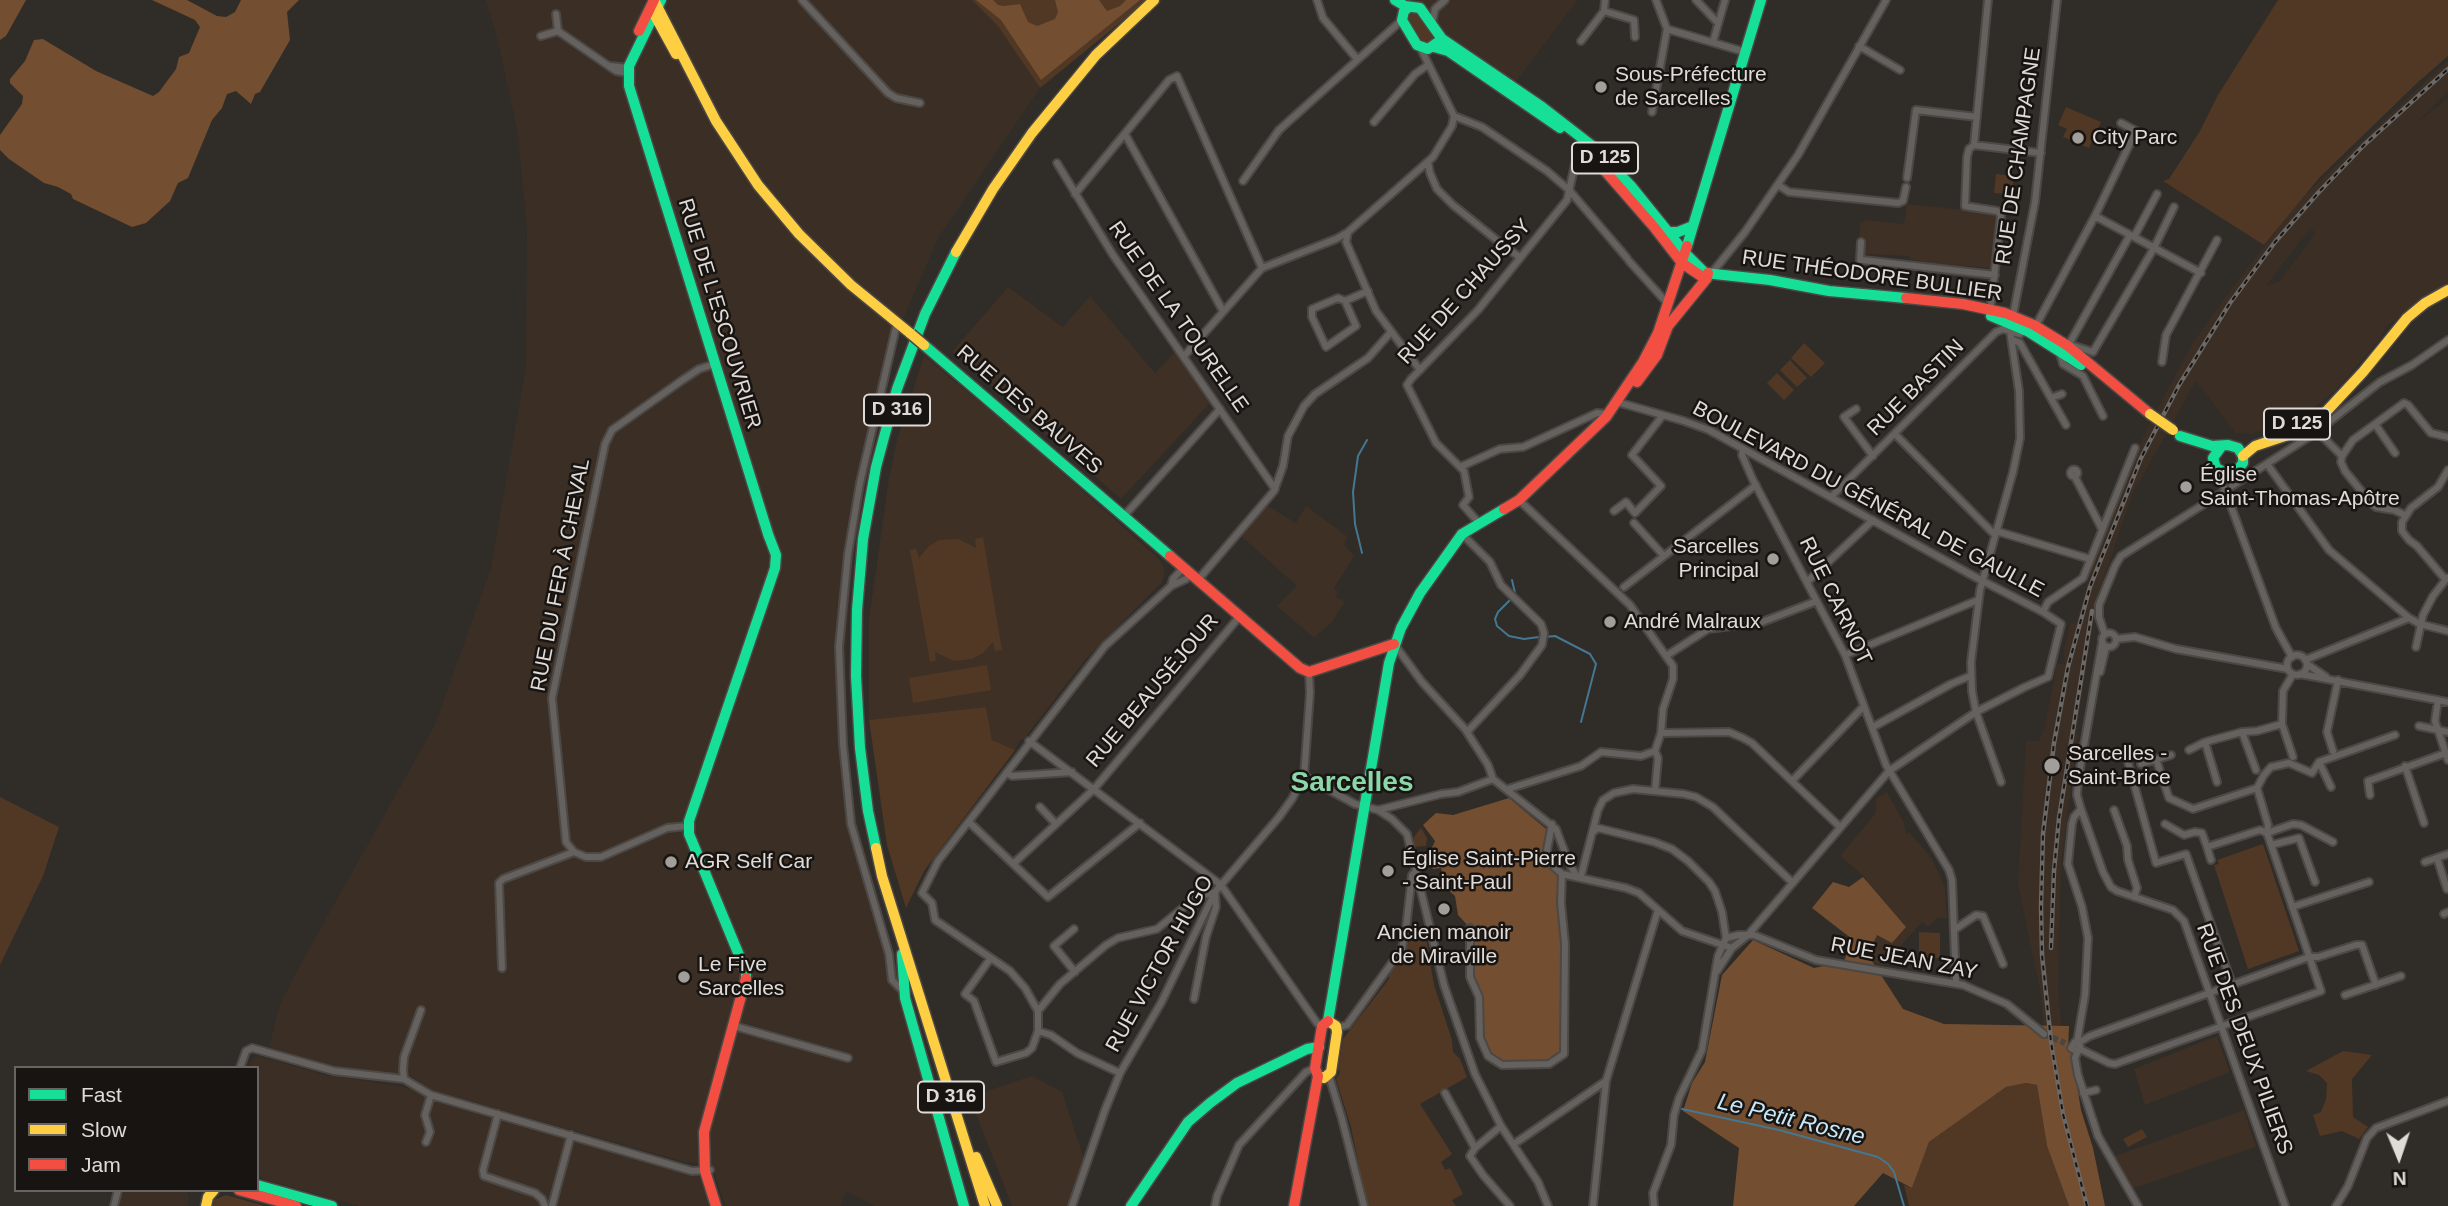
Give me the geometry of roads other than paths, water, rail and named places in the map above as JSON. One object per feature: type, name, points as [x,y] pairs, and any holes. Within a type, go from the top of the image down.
[{"type":"main road","name":"D 316","points":[[985,1206],[878,858],[865,791],[858,726],[855,658],[858,587],[866,518],[894,399],[932,299],[968,229],[1032,133],[1083,70],[1154,0]]},
{"type":"main road","name":"D 316","points":[[890,899],[870,787],[862,715],[860,650],[871,525],[899,402],[941,292],[1001,185],[1059,107],[1115,46],[1164,0]]},
{"type":"main road","points":[[1394,0],[1422,9],[1439,36],[1428,47],[1402,21],[1394,0]]},
{"type":"main road","points":[[1617,402],[1658,333],[1761,0]]},
{"type":"main road","points":[[626,70],[644,35],[654,4]]},
{"type":"main road","points":[[626,70],[654,4]]},
{"type":"main road","name":"RUE DES BAUVES","points":[[654,4],[664,33],[728,141],[775,206],[851,285],[1300,668],[1309,672]]},
{"type":"main road","name":"RUE DES BAUVES","points":[[654,4],[688,62],[696,84]]},
{"type":"main road","points":[[1402,21],[1409,7]]},
{"type":"main road","points":[[644,35],[654,30],[664,33]]},
{"type":"main road","name":"D 125","points":[[1439,36],[1542,107],[1591,145],[1639,194],[1683,258]]},
{"type":"main road","name":"D 125","points":[[1428,47],[1448,51],[1583,146],[1683,258],[1709,275]]},
{"type":"main road","name":"RUE DE L'ESCOUVRIER","points":[[626,70],[634,106],[776,555],[775,568],[688,826]]},
{"type":"main road","points":[[1667,232],[1678,232],[1693,226]]},
{"type":"main road","points":[[1294,1206],[1329,1025],[1328,1014],[1363,808],[1394,644],[1420,593],[1462,534],[1519,500],[1602,413],[1630,391],[1652,362],[1668,326],[1709,275]]},
{"type":"main road","name":"RUE THÉODORE BULLIER","points":[[1709,275],[1811,292],[1990,312],[2012,324],[2030,328],[2066,347],[2150,414],[2213,458]]},
{"type":"main road","name":"D 125","points":[[2239,450],[2299,424],[2322,410],[2351,386],[2415,310],[2448,290]]},
{"type":"main road","name":"D 125","points":[[2385,346],[2422,313],[2448,298]]},
{"type":"main road","name":"RUE THÉODORE BULLIER","points":[[2176,433],[2203,444],[2221,447]]},
{"type":"main road","points":[[2228,444],[2239,450],[2241,468],[2231,474],[2218,471],[2213,458],[2221,447],[2228,444]]},
{"type":"main road","points":[[1309,672],[1394,644]]},
{"type":"main road","points":[[688,826],[691,839],[745,966],[745,987],[710,1114],[707,1167],[716,1206]]},
{"type":"main road","points":[[894,910],[904,963],[904,992],[964,1206]]},
{"type":"main road","points":[[918,987],[961,1116],[997,1206]]},
{"type":"main road","points":[[1320,1074],[1318,1047],[1329,1025]]},
{"type":"main road","points":[[1131,1206],[1188,1122],[1210,1102],[1237,1083],[1307,1049],[1318,1047]]},
{"type":"main road","points":[[707,1167],[723,1206]]},
{"type":"main road","points":[[259,1186],[332,1206]]},
{"type":"main road","points":[[246,1192],[296,1206]]},
{"type":"street","points":[[802,0],[888,93],[896,98],[920,103]]},
{"type":"street","points":[[1317,0],[1323,18],[1357,60]]},
{"type":"street","points":[[1432,23],[1435,9],[1445,0]]},
{"type":"street","points":[[1581,41],[1604,11],[1605,0]]},
{"type":"street","points":[[1652,112],[1667,29],[1656,0]]},
{"type":"street","points":[[1696,0],[1718,23]]},
{"type":"street","points":[[1713,42],[1725,0]]},
{"type":"street","points":[[1709,275],[1745,232],[1798,155],[1886,0]]},
{"type":"street","points":[[1974,145],[1988,0]]},
{"type":"street","points":[[2047,0],[2056,2]]},
{"type":"street","name":"RUE DE CHAMPAGNE","points":[[2012,324],[2031,232],[2056,2]]},
{"type":"street","points":[[1422,9],[1435,9]]},
{"type":"street","points":[[1604,11],[1634,20],[1634,37]]},
{"type":"street","points":[[556,14],[558,31],[610,66],[626,70]]},
{"type":"street","points":[[1243,181],[1279,130],[1402,21]]},
{"type":"street","points":[[1667,29],[1745,52]]},
{"type":"street","points":[[541,36],[558,31]]},
{"type":"street","points":[[1859,46],[1900,70]]},
{"type":"street","points":[[1428,47],[1427,63],[1457,117],[1482,127],[1548,171],[1569,190],[1668,304]]},
{"type":"street","points":[[1374,122],[1427,63]]},
{"type":"street","points":[[1075,194],[1169,80],[1177,76],[1262,268]]},
{"type":"street","points":[[1907,178],[1916,110],[1976,117]]},
{"type":"street","points":[[1185,355],[1262,268],[1304,253],[1348,232],[1428,162],[1457,117]]},
{"type":"street","points":[[2030,328],[2095,216],[2136,131],[2121,122]]},
{"type":"street","points":[[1125,134],[1223,311]]},
{"type":"street","points":[[1990,312],[2001,215],[1997,211],[1965,206],[1963,202],[1969,149],[1974,145],[2041,153]]},
{"type":"street","name":"RUE DE CHAUSSY","points":[[1460,467],[1436,443],[1407,385],[1478,310],[1567,200],[1577,155],[1583,146]]},
{"type":"street","points":[[1428,162],[1437,189],[1453,205],[1520,257]]},
{"type":"street","name":"RUE DE LA TOURELLE","points":[[1057,163],[1113,255],[1185,355],[1275,489]]},
{"type":"street","points":[[1778,185],[1789,192],[1898,203],[1904,200],[1906,187]]},
{"type":"street","points":[[2103,416],[2083,376],[2063,364],[2059,354],[2066,347],[2157,194]]},
{"type":"street","points":[[2066,347],[2093,352],[2154,248],[2174,207]]},
{"type":"street","points":[[2095,216],[2201,273]]},
{"type":"street","points":[[1348,232],[1346,243],[1376,311],[1420,370]]},
{"type":"street","points":[[2162,362],[2166,335],[2217,240]]},
{"type":"street","points":[[1861,242],[1860,260],[1995,275]]},
{"type":"street","points":[[1345,302],[1368,290]]},
{"type":"street","points":[[1338,298],[1345,302],[1356,326],[1326,347],[1312,317],[1312,309],[1338,298]]},
{"type":"street","points":[[897,323],[860,482],[848,554],[839,647],[842,744],[852,824],[889,954],[892,980],[904,992]]},
{"type":"street","points":[[2001,782],[1976,712],[1970,676],[1978,600],[2020,438],[2019,391],[2012,324]]},
{"type":"street","name":"RUE BASTIN","points":[[1831,497],[1996,332],[2012,324],[2020,334],[2030,328]]},
{"type":"street","points":[[990,959],[965,994],[974,1001],[996,1062],[1026,1054],[1032,1048],[1038,1031],[1038,1011],[1025,988],[1010,971],[934,920],[932,903],[922,894],[938,861],[1105,646],[1171,586],[1173,579],[1190,575],[1275,489],[1288,436],[1304,406],[1315,394],[1368,358],[1391,332]]},
{"type":"street","points":[[2013,340],[2020,343],[2066,425]]},
{"type":"street","points":[[2232,486],[2317,431],[2372,388],[2448,340]]},
{"type":"street","name":"RUE DU FER À CHEVAL","points":[[574,852],[566,842],[552,698],[605,444],[612,430],[690,375],[715,364]]},
{"type":"street","points":[[2051,398],[2062,394]]},
{"type":"street","name":"BOULEVARD DU GÉNÉRAL DE GAULLE","points":[[1617,402],[1709,430],[2060,621],[2060,633],[2047,679],[1976,712]]},
{"type":"street","points":[[2405,515],[2395,510],[2376,507],[2371,503],[2345,471],[2341,462],[2342,456],[2353,440],[2404,403],[2409,405],[2431,433],[2448,437]]},
{"type":"street","points":[[1124,516],[1220,409]]},
{"type":"street","points":[[1856,409],[1844,417],[1872,456]]},
{"type":"street","points":[[1479,523],[1463,505],[1469,497],[1464,471],[1460,467],[1500,449],[1523,447],[1602,413]]},
{"type":"street","points":[[1614,511],[1626,502],[1634,513],[1661,486],[1632,455],[1663,415]]},
{"type":"street","points":[[2375,424],[2395,453]]},
{"type":"street","points":[[2317,431],[2342,456]]},
{"type":"street","points":[[1895,434],[1995,533],[2090,559]]},
{"type":"street","points":[[2043,612],[2048,602],[2083,578],[2135,448]]},
{"type":"street","name":"RUE CARNOT","points":[[1743,450],[1742,455],[1756,485],[1845,655],[1889,771],[1949,870],[1952,880],[1956,983]]},
{"type":"street","points":[[2267,464],[2329,550],[2409,618],[2420,624],[2448,631]]},
{"type":"street","points":[[2241,468],[2259,469]]},
{"type":"street","points":[[2416,647],[2420,624],[2433,596],[2447,578],[2402,531],[2402,523],[2405,515],[2438,487],[2448,470]]},
{"type":"street","points":[[2218,471],[2276,628],[2292,657]]},
{"type":"street","points":[[2138,1206],[2104,1150],[2076,1066],[2075,1046],[2085,995],[2088,938],[2076,887],[2069,870],[2071,824],[2081,809],[2077,795],[2078,780],[2104,645],[2105,635],[2098,617],[2099,606],[2115,565],[2121,556],[2225,491],[2231,474]]},
{"type":"street","points":[[2075,477],[2102,529]]},
{"type":"street","points":[[1624,587],[1756,485]]},
{"type":"street","points":[[1519,500],[1630,605],[1666,656],[1674,673],[1663,709],[1661,733],[1655,751],[1658,758],[1655,791]]},
{"type":"street","points":[[1807,582],[1873,520]]},
{"type":"street","points":[[1634,523],[1664,556]]},
{"type":"street","points":[[1462,534],[1490,562],[1497,580],[1541,624],[1543,636],[1542,645],[1520,675],[1467,732]]},
{"type":"street","points":[[1845,655],[1978,600]]},
{"type":"street","points":[[1666,656],[1709,629],[1762,622],[1817,601]]},
{"type":"street","name":"RUE BEAUSÉJOUR","points":[[1013,864],[1094,789],[1240,616]]},
{"type":"street","points":[[2305,662],[2409,618]]},
{"type":"street","points":[[2105,635],[2110,634],[2116,639],[2135,637],[2176,649],[2448,702]]},
{"type":"street","points":[[2104,645],[2113,646],[2116,639]]},
{"type":"street","points":[[1394,644],[1422,682],[1467,732],[1488,765],[1493,779],[1552,824],[1559,834],[1572,875]]},
{"type":"street","points":[[2294,673],[2287,662],[2292,657],[2300,656],[2328,678]]},
{"type":"street","points":[[2293,757],[2282,724],[2283,691],[2294,673],[2305,670],[2305,662]]},
{"type":"street","name":"RUE VICTOR HUGO","points":[[1072,1206],[1120,1073],[1161,1003],[1215,892],[1279,817],[1304,776],[1309,672]]},
{"type":"street","points":[[1873,727],[1970,676]]},
{"type":"street","points":[[2333,751],[2327,732],[2338,680]]},
{"type":"street","points":[[2370,795],[2368,781],[2405,766],[2447,757],[2435,722],[2438,700]]},
{"type":"street","points":[[1792,781],[1864,706]]},
{"type":"street","points":[[1552,824],[1547,850],[1550,863],[1572,875],[1639,893],[1682,931],[1730,940],[1748,935],[1889,771],[1976,712]]},
{"type":"street","points":[[2189,750],[2205,742],[2282,724]]},
{"type":"street","points":[[2419,726],[2448,732]]},
{"type":"street","points":[[1661,733],[1729,732],[1752,743],[1840,827]]},
{"type":"street","points":[[2242,732],[2256,770]]},
{"type":"street","points":[[2156,759],[2169,798],[2193,809],[2257,788],[2271,767],[2289,763],[2312,773],[2319,762],[2395,735]]},
{"type":"street","points":[[1029,741],[1221,885],[1317,1023],[1347,1025],[1402,949],[1414,873]]},
{"type":"street","points":[[2205,742],[2217,782]]},
{"type":"street","points":[[1508,789],[1581,766],[1601,752],[1641,755],[1655,751]]},
{"type":"street","points":[[2126,755],[2157,863],[2186,854],[2232,984]]},
{"type":"street","points":[[2141,764],[2171,755]]},
{"type":"street","points":[[2319,762],[2331,787]]},
{"type":"street","points":[[2405,766],[2424,823]]},
{"type":"street","points":[[1007,773],[1012,776],[1072,772]]},
{"type":"street","points":[[1304,776],[1363,808],[1378,810],[1458,792],[1493,779]]},
{"type":"street","points":[[2075,1046],[2115,1064],[2321,991],[2267,833],[2268,825],[2257,788]]},
{"type":"street","points":[[1470,928],[1470,977],[1479,997],[1480,1038],[1488,1056],[1502,1065],[1549,1064],[1564,1054],[1565,944],[1561,903],[1593,832],[1603,800],[1614,793],[1633,789],[1696,797],[1713,807],[1793,883]]},
{"type":"street","points":[[1392,819],[1393,806]]},
{"type":"street","points":[[1040,807],[1056,824]]},
{"type":"street","name":"RUE DES DEUX PILIERS","points":[[2081,809],[2107,882],[2117,891],[2173,911],[2181,917],[2285,1206]]},
{"type":"street","points":[[1378,810],[1403,829],[1408,838],[1414,873],[1444,985],[1475,1074],[1501,1126],[1538,1182],[1548,1206]]},
{"type":"street","points":[[2114,810],[2127,846],[2128,860],[2137,888],[2134,897]]},
{"type":"street","points":[[969,821],[1048,897],[1140,823]]},
{"type":"street","points":[[2207,847],[2260,830],[2267,833],[2297,823],[2333,842]]},
{"type":"street","points":[[2165,824],[2184,835],[2203,833],[2211,860]]},
{"type":"street","points":[[502,968],[498,891],[499,883],[503,879],[574,852],[586,857],[601,857],[667,828],[688,826]]},
{"type":"street","points":[[1593,832],[1598,828],[1672,849],[1709,882],[1715,891],[1732,948],[1717,971]]},
{"type":"street","points":[[2271,845],[2299,838],[2315,882]]},
{"type":"street","points":[[2425,862],[2448,854]]},
{"type":"street","points":[[2437,858],[2447,888]]},
{"type":"street","points":[[2292,907],[2369,882]]},
{"type":"street","points":[[1038,1011],[1060,984],[1106,945],[1118,939],[1157,929],[1195,898],[1215,892],[1216,907],[1206,937],[1194,999]]},
{"type":"street","points":[[1593,1206],[1606,1081],[1658,911]]},
{"type":"street","points":[[1954,930],[1976,915],[1983,916],[2003,964]]},
{"type":"street","points":[[1074,929],[1054,946],[1075,972]]},
{"type":"street","name":"RUE JEAN ZAY","points":[[1748,935],[1815,960],[1956,983],[1984,992],[2007,1004],[2044,1034]]},
{"type":"street","points":[[1730,940],[1732,948]]},
{"type":"street","points":[[1654,1206],[1653,1193],[1671,1145],[1674,1115],[1681,1093],[1702,1050],[1717,971],[1730,940]]},
{"type":"street","points":[[2075,1046],[2090,1036],[2232,984],[2309,957],[2362,945],[2376,985]]},
{"type":"street","points":[[2345,995],[2401,976]]},
{"type":"street","points":[[404,1079],[404,1057],[421,1010]]},
{"type":"street","points":[[734,1026],[848,1058]]},
{"type":"street","points":[[1038,1031],[1051,1035],[1077,1053],[1120,1073]]},
{"type":"street","points":[[241,1066],[246,1051],[253,1048],[334,1071],[404,1079],[431,1095],[498,1115],[684,1168],[707,1167]]},
{"type":"street","points":[[1215,1206],[1239,1145],[1306,1072],[1320,1074],[1342,1119],[1364,1206]]},
{"type":"street","points":[[1514,1144],[1606,1081]]},
{"type":"street","points":[[2083,1093],[2096,1090]]},
{"type":"street","points":[[1444,1093],[1475,1148]]},
{"type":"street","points":[[426,1142],[430,1132],[425,1115],[431,1095]]},
{"type":"street","points":[[2336,1206],[2348,1186],[2367,1138],[2376,1128],[2448,1101]]},
{"type":"street","points":[[498,1115],[484,1176],[535,1193],[545,1206]]},
{"type":"street","points":[[1501,1126],[1475,1148],[1470,1156],[1510,1206]]},
{"type":"street","points":[[552,1206],[571,1135]]},
{"type":"waterway","points":[[1362,553],[1355,524],[1353,492],[1358,456],[1367,440]]},
{"type":"waterway","name":"Le Petit Rosne","points":[[1512,580],[1515,593]]},
{"type":"waterway","name":"Le Petit Rosne","points":[[1512,598],[1498,612],[1495,619],[1497,626],[1509,636],[1524,639],[1539,637]]},
{"type":"waterway","name":"Le Petit Rosne","points":[[1545,637],[1555,636],[1590,654],[1596,664],[1581,722]]},
{"type":"waterway","name":"Le Petit Rosne","points":[[1682,1109],[1779,1130],[1878,1157],[1894,1172],[1904,1206]]},
{"type":"tunnel","points":[[2044,1034],[2065,1043]]},
{"type":"railway","points":[[2087,1206],[2063,1114],[2051,1042],[2042,955],[2041,906],[2043,834],[2054,743],[2068,667],[2090,587],[2141,458],[2179,385],[2230,303],[2275,242],[2318,193],[2364,145],[2448,69]]},
{"type":"railway","points":[[2051,948],[2059,818],[2092,611]]},
{"type":"place","name":"Sous-Préfecture de Sarcelles","points":[[1601,87]]},
{"type":"place","name":"City Parc","points":[[2078,138]]},
{"type":"place","name":"Église Saint-Thomas-Apôtre","points":[[2186,487]]},
{"type":"place","name":"Sarcelles Principal","points":[[1773,559]]},
{"type":"place","name":"André Malraux","points":[[1610,622]]},
{"type":"place","name":"Sarcelles - Saint-Brice","points":[[2052,766]]},
{"type":"place","name":"AGR Self Car","points":[[671,862]]},
{"type":"place","name":"Église Saint-Pierre - Saint-Paul","points":[[1388,871]]},
{"type":"place","name":"Ancien manoir de Miraville","points":[[1444,909]]},
{"type":"place","name":"Le Five Sarcelles","points":[[684,977]]},
{"type":"district","name":"Sarcelles","points":[[1352,783]]}]
